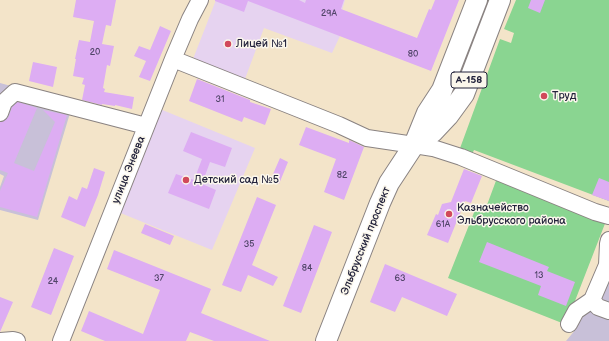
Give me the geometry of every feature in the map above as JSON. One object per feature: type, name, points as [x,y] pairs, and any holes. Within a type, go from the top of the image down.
[{"type":"main road","name":"Эльбрусский проспект","points":[[326,341],[386,190],[398,167],[414,144],[428,113],[442,90],[477,0]]},
{"type":"main road","name":"Эльбрусский проспект","points":[[414,144],[433,132],[461,99],[500,0]]},
{"type":"main road","points":[[442,90],[442,94],[448,100],[457,101],[461,99]]},
{"type":"street","name":"улица Энеева","points":[[61,341],[173,58],[200,0]]},
{"type":"street","points":[[173,58],[339,125],[367,138],[414,144],[433,148],[461,157],[609,216]]},
{"type":"street","points":[[0,113],[4,102],[15,92],[146,126]]},
{"type":"street","points":[[569,324],[576,311],[592,300],[607,264],[609,240]]},
{"type":"street","points":[[592,300],[598,307],[609,311]]},
{"type":"street","points":[[1,341],[18,341]]},
{"type":"shaded area","name":"Лицей №1","points":[[216,0],[345,0],[336,31],[340,36],[332,53],[264,28],[245,79],[193,59]]},
{"type":"shaded area","points":[[0,83],[73,103],[38,220],[0,210],[0,187],[4,176],[0,174]]},
{"type":"shaded area","name":"Детский сад №5","points":[[160,109],[255,148],[212,250],[118,212]]},
{"type":"shaded area","points":[[609,269],[609,341],[566,341],[576,329]]},
{"type":"green space","points":[[482,0],[494,0],[453,96],[450,95]]},
{"type":"green space","name":"Труд","points":[[516,0],[609,0],[609,201],[474,150],[471,156],[459,151],[500,39],[511,43],[514,33],[504,29]]},
{"type":"green space","points":[[497,178],[606,221],[573,306],[570,305],[562,323],[448,278],[475,210],[484,213]]},
{"type":"building","points":[[76,0],[116,0],[111,26],[106,25],[102,44],[114,46],[110,66],[107,65],[103,88],[105,89],[104,92],[134,97],[132,109],[115,105],[102,105],[82,100],[85,85],[82,84],[84,78],[73,76],[75,59],[79,40],[90,42],[94,21],[73,17]]},
{"type":"building","points":[[215,0],[299,0],[305,3],[306,0],[344,0],[341,9],[417,38],[429,9],[431,10],[435,0],[459,0],[431,71],[248,1],[244,12]]},
{"type":"building","points":[[531,0],[545,0],[540,13],[528,8]]},
{"type":"building","points":[[160,26],[171,31],[150,81],[139,77],[146,61],[134,56],[139,46],[150,50]]},
{"type":"building","points":[[33,62],[57,67],[53,87],[29,81]]},
{"type":"building","points":[[197,79],[250,100],[250,102],[271,109],[265,125],[244,117],[242,122],[189,101]]},
{"type":"building","points":[[18,102],[37,108],[14,163],[34,171],[55,122],[43,110],[67,115],[37,217],[0,207],[0,191],[8,173],[0,170],[0,122],[6,120],[12,107]]},
{"type":"building","points":[[306,127],[349,143],[349,140],[364,147],[344,200],[324,192],[336,159],[299,145]]},
{"type":"building","points":[[191,132],[232,148],[225,167],[210,162],[202,184],[216,190],[209,209],[168,193],[176,174],[194,180],[202,159],[183,151]]},
{"type":"building","points":[[280,158],[288,162],[279,184],[270,181]]},
{"type":"building","points":[[94,168],[105,172],[98,195],[85,227],[61,217],[69,196],[77,200],[82,187],[87,189]]},
{"type":"building","points":[[464,169],[482,176],[471,203],[465,201],[448,243],[427,235],[442,204],[451,202]]},
{"type":"building","points":[[599,178],[609,182],[609,201],[592,195]]},
{"type":"building","points":[[257,197],[276,205],[252,265],[278,277],[273,286],[248,275],[241,292],[222,285]]},
{"type":"building","points":[[145,224],[174,236],[170,245],[141,233]]},
{"type":"building","points":[[314,225],[332,232],[301,313],[283,306]]},
{"type":"building","points":[[487,242],[549,267],[547,271],[575,282],[566,306],[538,295],[541,286],[479,262]]},
{"type":"building","points":[[54,248],[74,256],[51,315],[31,307]]},
{"type":"building","points":[[114,250],[211,289],[201,313],[270,341],[214,341],[190,332],[186,341],[105,341],[81,331],[89,311],[143,334],[160,290],[107,269]]},
{"type":"building","points":[[385,264],[457,294],[447,316],[402,297],[395,312],[370,302]]},
{"type":"building","points":[[0,297],[13,302],[0,332]]},
{"type":"place","name":"Лицей №1","points":[[228,44]]},
{"type":"place","name":"Труд","points":[[544,96]]},
{"type":"place","name":"Детский сад №5","points":[[186,180]]},
{"type":"place","name":"Казначейство Эльбрусского района","points":[[449,214]]}]
